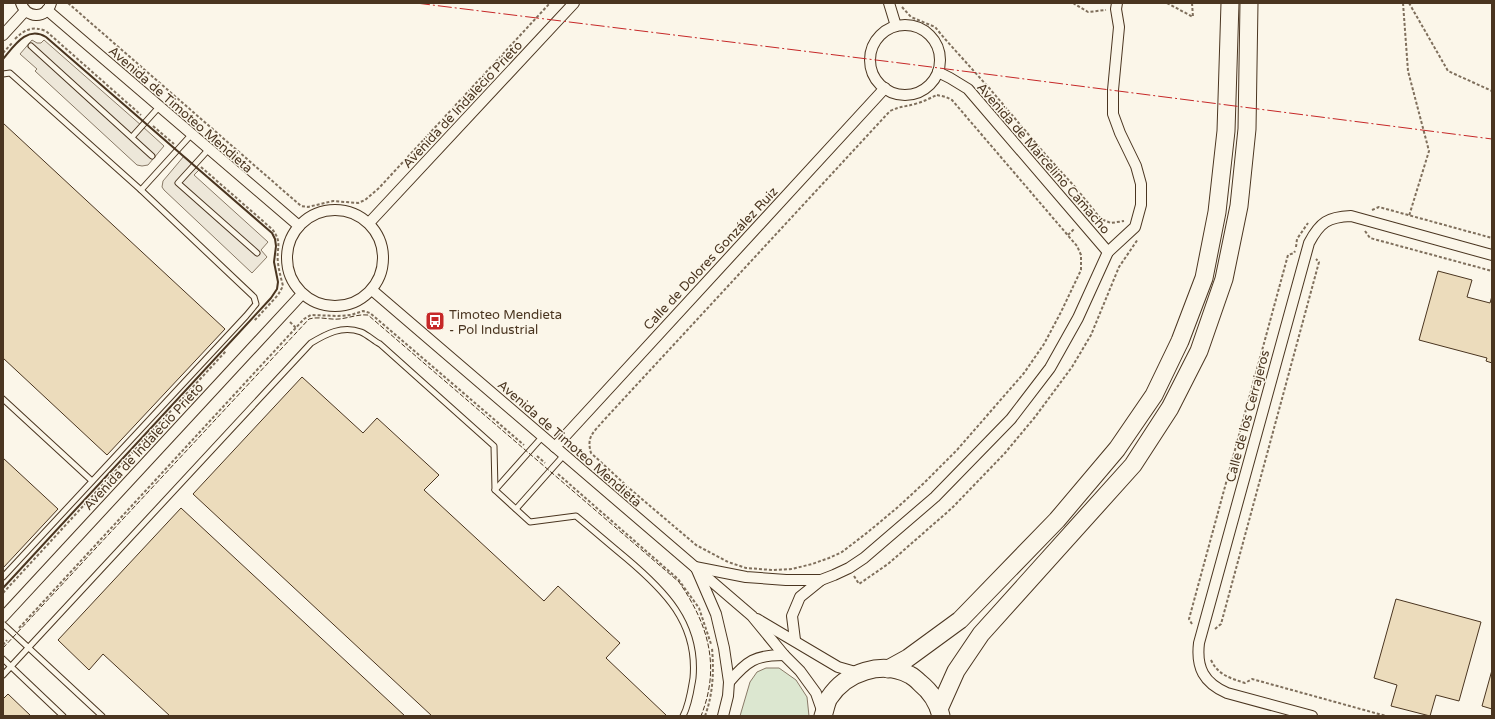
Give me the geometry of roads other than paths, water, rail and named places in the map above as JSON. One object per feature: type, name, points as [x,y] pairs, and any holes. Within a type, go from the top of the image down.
[{"type":"main road","points":[[888,668],[913,654],[960,620],[1052,526],[1117,449],[1154,395],[1180,341],[1204,278],[1217,212],[1226,131],[1230,3]]},
{"type":"main road","points":[[940,713],[956,671],[981,634],[1133,465],[1170,408],[1199,351],[1224,279],[1239,206],[1247,129],[1249,3]]},
{"type":"main road","points":[[823,715],[829,699],[843,682],[872,668],[888,668],[910,675],[928,689],[940,713]]},
{"type":"street","name":"Avenida de Indalecio Prieto","points":[[369,223],[574,3]]},
{"type":"street","points":[[889,3],[896,26]]},
{"type":"street","points":[[795,640],[792,616],[800,597],[821,580],[849,568],[864,558],[935,497],[1011,418],[1050,368],[1066,341],[1108,252],[1135,227],[1141,205],[1141,184],[1136,166],[1120,133],[1114,114],[1113,90],[1119,27],[1116,6]]},
{"type":"street","points":[[3,35],[23,7],[30,14],[36,15],[42,14],[49,7]]},
{"type":"street","name":"Avenida de Timoteo Mendieta","points":[[49,7],[208,150],[299,226]]},
{"type":"street","points":[[907,25],[917,27],[927,33],[934,41],[939,51],[940,62],[938,72],[931,83],[921,91],[909,94],[896,93],[885,88],[877,80],[872,70],[870,59],[872,48],[886,31],[896,26],[907,25]]},
{"type":"street","name":"Avenida de Marcelino Camacho","points":[[938,72],[968,89],[1108,252]]},
{"type":"street","name":"Calle de Dolores González Ruiz","points":[[555,447],[885,88]]},
{"type":"street","points":[[333,210],[346,211],[359,216],[369,223],[379,238],[384,256],[381,274],[372,290],[364,298],[343,306],[321,304],[302,294],[294,284],[289,273],[287,261],[288,248],[292,237],[299,226],[320,212],[333,210]]},
{"type":"street","name":"Calle de los Cerrajeros","points":[[1312,716],[1227,693],[1216,688],[1201,670],[1197,656],[1198,643],[1309,242],[1315,231],[1326,222],[1337,217],[1351,216],[1492,255]]},
{"type":"street","name":"Avenida de Timoteo Mendieta","points":[[372,290],[752,616],[784,655],[800,671],[816,694],[823,715]]},
{"type":"street","name":"Avenida de Indalecio Prieto","points":[[3,617],[302,294]]},
{"type":"street","points":[[695,567],[746,578],[821,580]]},
{"type":"street","points":[[695,567],[716,614],[724,648],[729,682],[728,696],[723,716]]},
{"type":"street","name":"Avenida de Timoteo Mendieta","points":[[752,616],[795,640],[838,667],[859,673]]},
{"type":"street","points":[[729,682],[740,669],[755,659],[767,655],[784,655]]},
{"type":"lane","points":[[31,46],[152,156]]},
{"type":"lane","points":[[3,74],[10,73],[141,190],[254,298],[256,304],[3,577]]},
{"type":"lane","points":[[132,137],[159,107]]},
{"type":"lane","points":[[141,190],[191,135]]},
{"type":"lane","points":[[208,150],[178,183],[257,253]]},
{"type":"lane","points":[[3,675],[311,343],[329,332],[346,330],[361,332],[380,344],[494,446],[495,490],[530,522],[576,516],[664,592],[675,606],[688,631],[692,645],[694,665],[692,687],[686,711],[683,716]]},
{"type":"lane","points":[[3,399],[92,481]]},
{"type":"lane","points":[[495,490],[543,436]]},
{"type":"lane","points":[[516,509],[564,455]]},
{"type":"lane","points":[[3,624],[102,716]]},
{"type":"lane","points":[[3,659],[63,716]]},
{"type":"place","name":"Timoteo Mendieta - Pol Industrial","points":[[435,321]]}]
